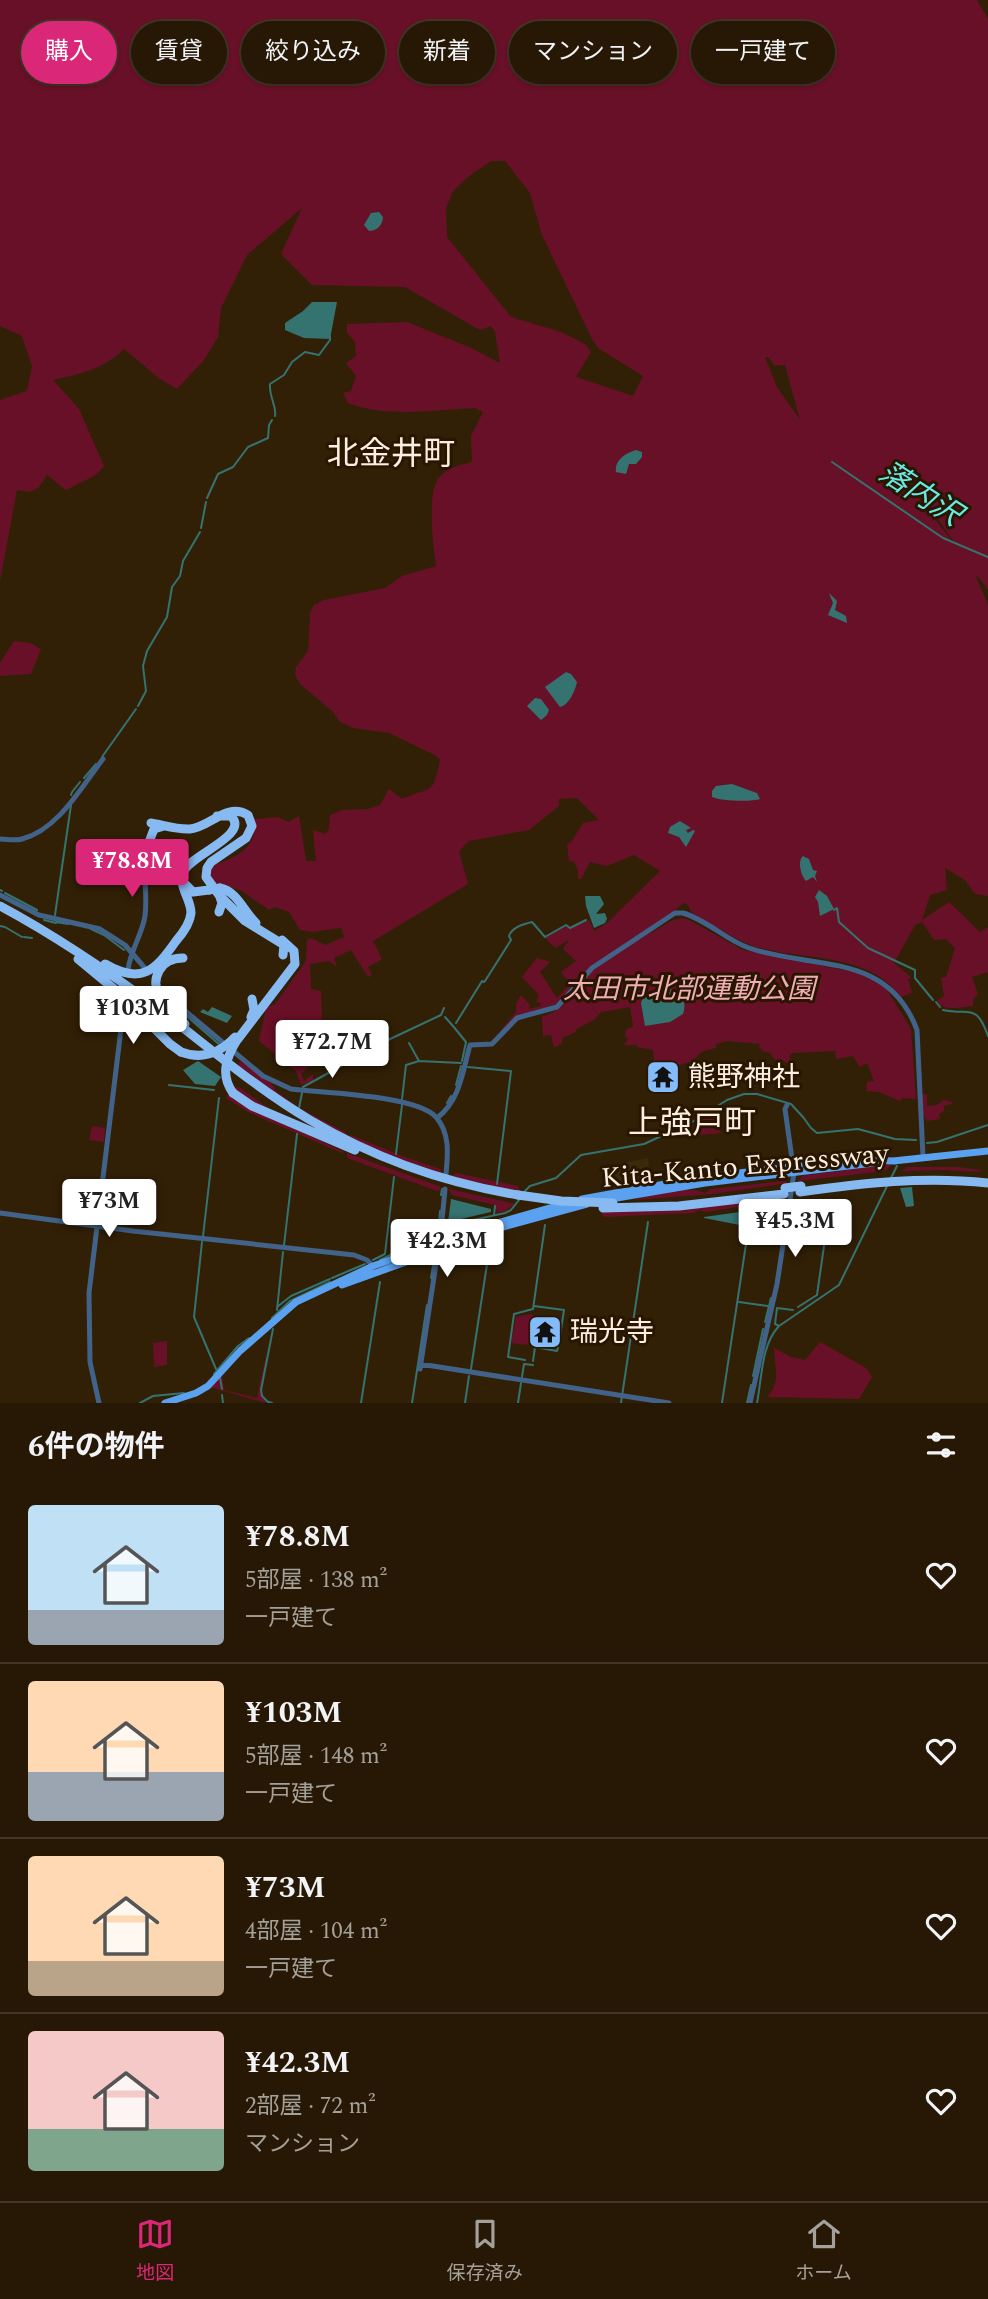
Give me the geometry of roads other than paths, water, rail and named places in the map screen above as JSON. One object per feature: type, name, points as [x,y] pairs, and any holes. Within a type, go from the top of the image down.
[{"type":"highway","points":[[151,822],[191,829],[231,811],[242,812],[250,818],[252,826],[246,838],[211,862],[206,868],[206,880],[220,891],[245,921],[284,945],[283,955]]},
{"type":"highway","points":[[47,933],[120,972],[134,975],[149,971],[162,961],[189,923],[191,908],[182,885],[183,874],[193,860],[235,830],[233,817],[217,816]]},
{"type":"highway","points":[[146,850],[154,830],[166,826]]},
{"type":"highway","points":[[78,959],[119,993],[181,1052],[194,1056],[212,1054],[236,1038],[293,967],[296,957],[290,945],[254,921],[230,891],[190,891],[184,883],[183,874]]},
{"type":"highway","points":[[219,912],[222,903],[220,891]]},
{"type":"highway","name":"Kita-Kanto Expressway","points":[[0,906],[104,970],[230,1066],[297,1112],[358,1146],[423,1172],[517,1198],[561,1201],[613,1203],[785,1191]]},
{"type":"highway","name":"Kita-Kanto Expressway","points":[[0,912],[116,985],[272,1103],[320,1133],[403,1171],[436,1182],[517,1198],[603,1208],[679,1206],[881,1178],[948,1174],[988,1177]]},
{"type":"highway","points":[[183,958],[169,960],[161,967],[155,979],[157,991],[172,1011],[230,1066]]},
{"type":"highway","points":[[252,999],[253,1014],[236,1038],[224,1070],[233,1093],[252,1106],[356,1151]]},
{"type":"highway","name":"Kita-Kanto Expressway","points":[[901,1177],[988,1183]]},
{"type":"main road","points":[[165,1403],[205,1388],[236,1355],[288,1308],[373,1266],[600,1201],[794,1170],[988,1151]]},
{"type":"main road","points":[[315,1294],[439,1247]]},
{"type":"main road","points":[[373,1266],[380,1269],[393,1266]]},
{"type":"main road","points":[[370,1275],[373,1266]]},
{"type":"street","points":[[0,839],[20,839],[46,826],[65,807],[103,759]]},
{"type":"street","points":[[128,971],[145,918],[144,879],[151,822]]},
{"type":"street","points":[[0,895],[39,915],[100,929],[132,952],[144,967]]},
{"type":"street","points":[[437,1118],[457,1092],[470,1045],[492,1044],[517,1018],[554,1008],[586,973],[599,963],[675,913],[683,913],[746,947],[856,969],[883,981],[892,990],[917,1030],[923,1157]]},
{"type":"street","points":[[165,994],[258,1072],[275,1083],[291,1088],[409,1103],[430,1111],[437,1118],[447,1141],[446,1174]]},
{"type":"street","points":[[99,1403],[90,1362],[89,1315],[124,1004]]},
{"type":"street","points":[[750,1403],[777,1284],[794,1170],[785,1110],[787,1105]]},
{"type":"street","points":[[445,1189],[439,1247],[420,1367],[669,1403]]},
{"type":"street","points":[[0,1213],[354,1255],[367,1260],[373,1266]]},
{"type":"water","points":[[379,212],[383,217],[381,225],[369,231],[364,225],[371,213]]},
{"type":"water","points":[[312,302],[337,302],[330,339],[304,338],[285,330],[285,323]]},
{"type":"water","points":[[636,450],[642,452],[642,457],[636,464],[629,464],[626,474],[616,472],[619,461]]},
{"type":"water","points":[[829,593],[837,601],[835,610],[846,616],[847,623],[828,615],[833,603]]},
{"type":"water","points":[[566,672],[577,682],[569,701],[560,707],[545,687]]},
{"type":"water","points":[[535,698],[541,699],[549,710],[541,720],[527,706]]},
{"type":"water","points":[[732,784],[757,793],[760,799],[736,801],[712,797],[716,786]]},
{"type":"water","points":[[680,821],[691,828],[686,830],[688,833],[695,831],[686,847],[679,837],[668,833],[670,827]]},
{"type":"water","points":[[803,856],[809,859],[813,870],[817,871],[817,882],[813,877],[806,881],[804,879],[800,865]]},
{"type":"water","points":[[819,890],[827,896],[834,909],[820,916],[815,897]]},
{"type":"water","points":[[585,896],[600,896],[604,904],[596,914],[605,913],[605,923],[594,928]]},
{"type":"water","points":[[671,989],[683,998],[683,1014],[670,1022],[645,1026],[641,1003],[643,997],[655,998]]},
{"type":"water","points":[[212,1007],[232,1016],[227,1023],[200,1012],[203,1009],[208,1012]]},
{"type":"water","points":[[198,1061],[221,1077],[215,1086],[195,1084],[183,1070]]},
{"type":"water","points":[[912,1187],[914,1206],[906,1207],[900,1188]]},
{"type":"water","points":[[451,1199],[491,1209],[491,1212],[448,1222]]},
{"type":"water","points":[[747,1211],[745,1226],[704,1218],[704,1217]]},
{"type":"waterway","points":[[275,416],[270,384],[284,375],[292,362],[305,352],[319,355],[330,336]]},
{"type":"waterway","points":[[207,498],[218,474],[233,467],[248,447],[268,438],[272,420]]},
{"type":"waterway","name":"落内沢","points":[[832,462],[943,538],[988,557]]},
{"type":"waterway","points":[[201,528],[206,502]]},
{"type":"waterway","points":[[138,706],[146,691],[143,666],[147,651],[167,617],[172,587],[180,576],[183,561],[200,532]]},
{"type":"waterway","points":[[102,757],[136,709]]},
{"type":"waterway","points":[[84,778],[96,764]]},
{"type":"waterway","points":[[71,795],[80,782]]},
{"type":"waterway","points":[[55,915],[71,805]]},
{"type":"waterway","points":[[5,893],[37,910]]},
{"type":"waterway","points":[[834,910],[837,908],[839,922],[868,948],[915,970],[915,978],[933,1000]]},
{"type":"waterway","points":[[44,920],[56,923]]},
{"type":"waterway","points":[[485,981],[511,940],[509,936],[515,928],[532,922],[545,937],[566,925],[570,928],[586,920]]},
{"type":"waterway","points":[[56,922],[68,924]]},
{"type":"waterway","points":[[0,926],[22,937]]},
{"type":"waterway","points":[[91,929],[124,950]]},
{"type":"waterway","points":[[24,937],[32,938]]},
{"type":"waterway","points":[[456,1023],[482,981],[484,982]]},
{"type":"waterway","points":[[635,991],[643,994]]},
{"type":"waterway","points":[[167,999],[221,1046]]},
{"type":"waterway","points":[[936,1002],[940,1007]]},
{"type":"waterway","points":[[303,1087],[390,1039],[441,1015],[444,1008]]},
{"type":"waterway","points":[[943,1010],[976,1014],[988,1036]]},
{"type":"waterway","points":[[445,1017],[453,1026]]},
{"type":"waterway","points":[[453,1026],[466,1042],[462,1061]]},
{"type":"waterway","points":[[409,1043],[419,1061],[461,1063]]},
{"type":"waterway","points":[[402,1099],[406,1065],[419,1061]]},
{"type":"waterway","points":[[456,1085],[461,1066]]},
{"type":"waterway","points":[[468,1067],[511,1071],[497,1184]]},
{"type":"waterway","points":[[169,1085],[214,1090]]},
{"type":"waterway","points":[[299,1108],[302,1093]]},
{"type":"waterway","points":[[524,1192],[530,1186],[556,1178],[581,1155],[644,1144],[692,1122],[727,1100],[744,1094],[757,1094],[791,1104],[817,1133],[858,1129],[895,1139],[916,1140]]},
{"type":"waterway","points":[[447,1103],[451,1096]]},
{"type":"waterway","points":[[203,1236],[219,1098]]},
{"type":"waterway","points":[[396,1154],[402,1105]]},
{"type":"waterway","points":[[927,1143],[988,1125]]},
{"type":"waterway","points":[[284,1245],[297,1134]]},
{"type":"waterway","points":[[891,1178],[897,1166]]},
{"type":"waterway","points":[[373,1260],[385,1254],[394,1177]]},
{"type":"waterway","points":[[757,1403],[765,1352],[773,1334],[779,1326],[839,1285],[887,1186]]},
{"type":"waterway","points":[[441,1195],[442,1189]]},
{"type":"waterway","points":[[446,1226],[505,1213],[519,1200]]},
{"type":"waterway","points":[[798,1307],[817,1295],[830,1204]]},
{"type":"waterway","points":[[494,1215],[495,1206]]},
{"type":"waterway","points":[[439,1222],[440,1211]]},
{"type":"waterway","points":[[722,1403],[751,1211]]},
{"type":"waterway","points":[[784,1224],[785,1211]]},
{"type":"waterway","points":[[621,1403],[648,1222]]},
{"type":"waterway","points":[[525,1360],[508,1357],[514,1314],[533,1309],[545,1225]]},
{"type":"waterway","points":[[380,1260],[422,1234],[437,1228]]},
{"type":"waterway","points":[[471,1369],[491,1238]]},
{"type":"waterway","points":[[202,1242],[194,1317],[216,1369]]},
{"type":"waterway","points":[[277,1310],[283,1252]]},
{"type":"waterway","points":[[332,1278],[365,1264]]},
{"type":"waterway","points":[[431,1278],[433,1266]]},
{"type":"waterway","points":[[277,1307],[291,1296],[330,1279]]},
{"type":"waterway","points":[[272,1318],[290,1301],[330,1282]]},
{"type":"waterway","points":[[361,1403],[380,1282]]},
{"type":"waterway","points":[[765,1322],[771,1298]]},
{"type":"waterway","points":[[739,1302],[768,1306]]},
{"type":"waterway","points":[[412,1403],[427,1305]]},
{"type":"waterway","points":[[534,1306],[564,1310],[559,1342]]},
{"type":"waterway","points":[[779,1326],[775,1324],[777,1308],[793,1310]]},
{"type":"waterway","points":[[268,1402],[262,1396],[261,1390],[273,1329]]},
{"type":"waterway","points":[[753,1376],[763,1329]]},
{"type":"waterway","points":[[214,1374],[238,1346],[249,1338]]},
{"type":"waterway","points":[[533,1361],[535,1347],[557,1351],[558,1347]]},
{"type":"waterway","points":[[522,1377],[524,1364],[533,1365]]},
{"type":"waterway","points":[[465,1403],[469,1376]]},
{"type":"waterway","points":[[220,1378],[222,1389]]},
{"type":"waterway","points":[[518,1403],[521,1383]]},
{"type":"waterway","points":[[747,1403],[751,1385]]},
{"type":"waterway","points":[[140,1403],[153,1396],[184,1393]]},
{"type":"waterway","points":[[222,1395],[223,1403]]},
{"type":"place","name":"熊野神社","points":[[663,1077]]},
{"type":"place","name":"瑞光寺","points":[[545,1332]]},
{"type":"district","name":"北金井町","points":[[391,454]]},
{"type":"district","name":"上強戸町","points":[[692,1123]]},
{"type":"park label","name":"太田市北部運動公園","points":[[689,989]]}]
